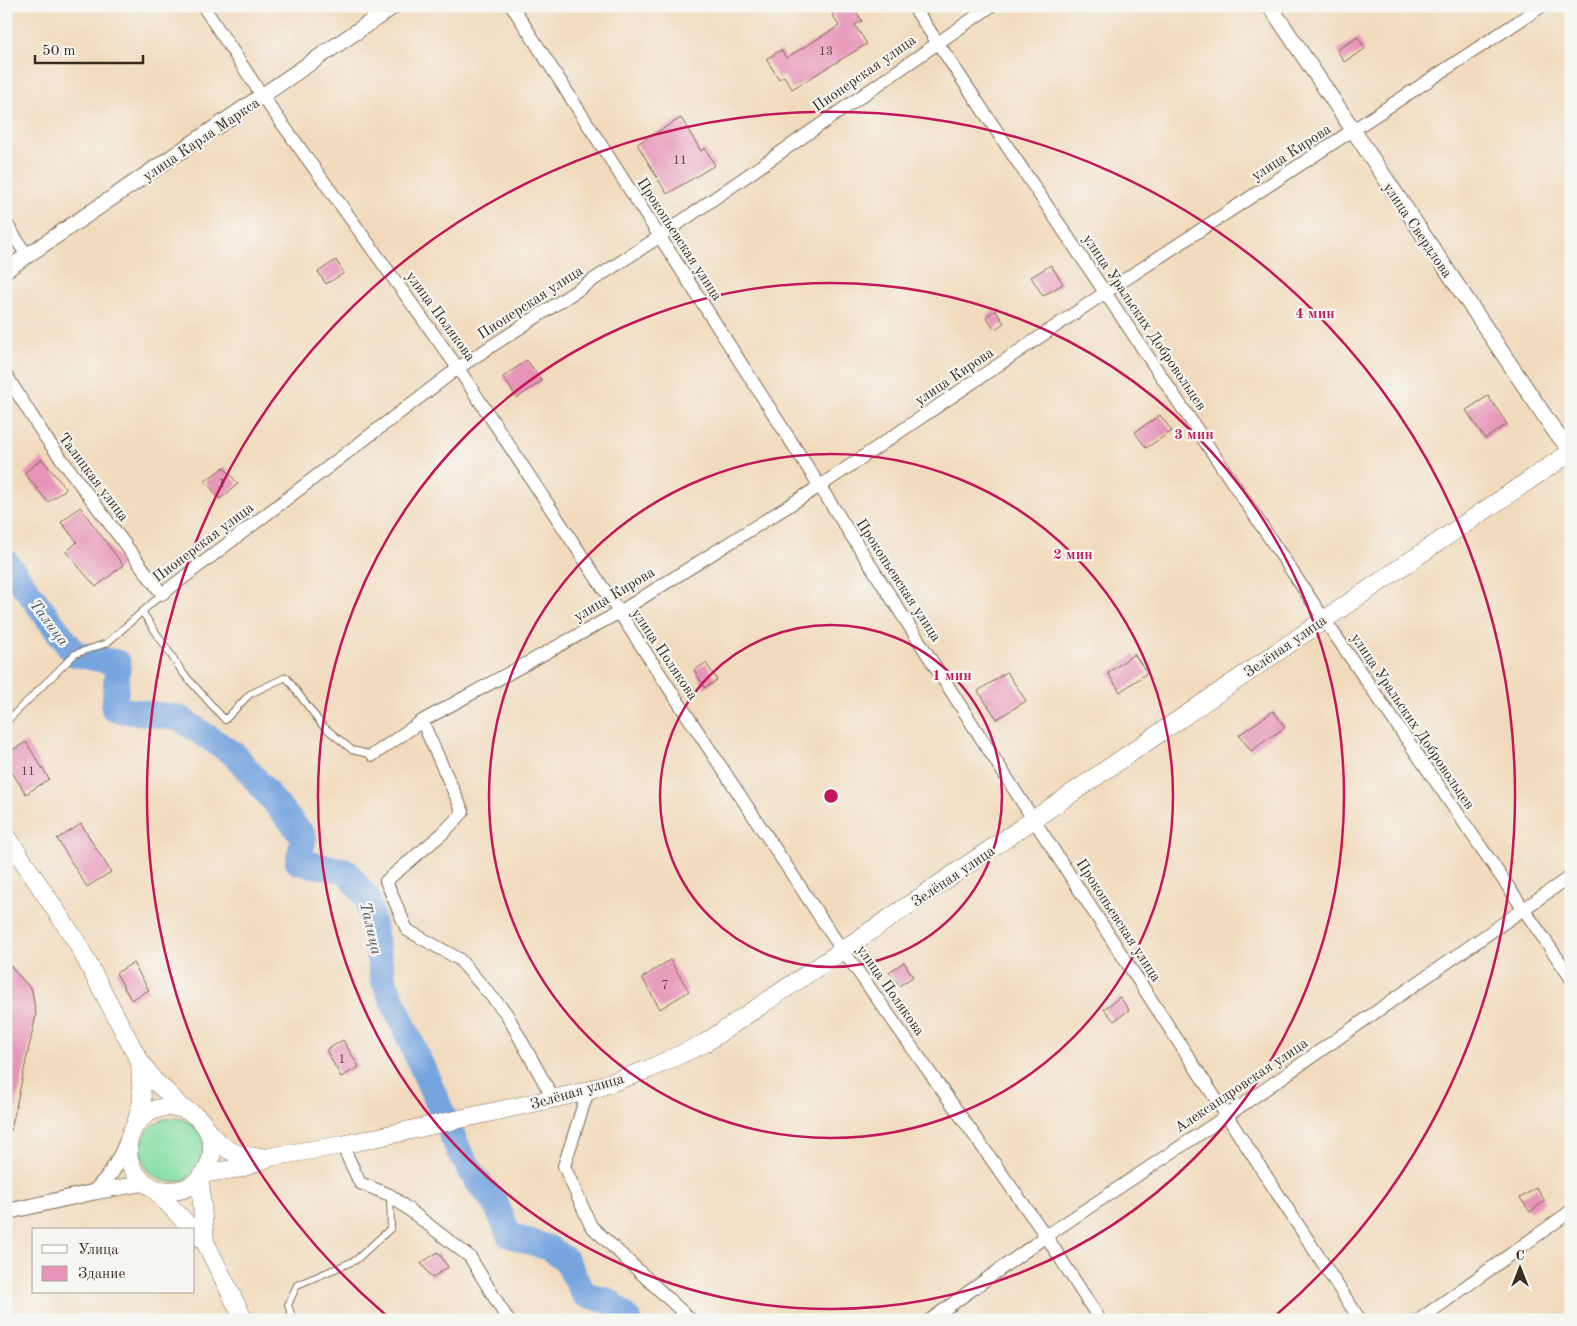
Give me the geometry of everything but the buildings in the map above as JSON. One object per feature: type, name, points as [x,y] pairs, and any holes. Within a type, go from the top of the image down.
[{"type":"main road","name":"Зелёная улица","points":[[270,1158],[342,1145],[588,1091],[649,1069],[705,1043],[1035,821],[1324,619],[1571,451]]},
{"type":"main road","points":[[6,835],[76,941],[139,1060],[154,1081],[181,1108],[199,1118],[211,1136],[230,1153],[246,1157],[270,1158]]},
{"type":"main road","points":[[139,1060],[142,1102],[128,1150],[130,1163],[136,1175],[191,1228]]},
{"type":"main road","points":[[134,1128],[146,1114],[159,1108],[181,1108]]},
{"type":"main road","points":[[211,1136],[213,1154],[204,1176],[197,1234],[244,1320]]},
{"type":"main road","points":[[149,1186],[164,1192],[182,1190],[204,1176],[241,1168],[270,1158]]},
{"type":"street","name":"улица Полякова","points":[[203,6],[263,97],[458,368],[618,613],[843,950],[1046,1236],[1100,1320]]},
{"type":"street","name":"улица Карла Маркса","points":[[6,270],[263,97],[394,6]]},
{"type":"street","name":"Прокопьевская улица","points":[[512,6],[1035,821],[1360,1320]]},
{"type":"street","name":"улица Уральских Добровольцев","points":[[913,6],[1324,619],[1522,911],[1571,978]]},
{"type":"street","name":"Пионерская улица","points":[[162,594],[458,368],[659,237],[938,41],[991,6]]},
{"type":"street","name":"улица Свердлова","points":[[1270,6],[1556,433],[1571,451]]},
{"type":"street","name":"улица Кирова","points":[[373,755],[422,721],[618,613],[820,486],[1106,292],[1542,6]]},
{"type":"street","points":[[6,223],[27,256]]},
{"type":"street","name":"Талицкая улица","points":[[6,375],[45,437],[162,594]]},
{"type":"street","points":[[422,721],[463,812],[443,833],[386,881],[407,930],[459,959],[506,1013],[554,1098]]},
{"type":"street","name":"Александровская улица","points":[[930,1320],[1046,1236],[1228,1115],[1571,876]]},
{"type":"street","points":[[588,1091],[564,1166],[592,1226],[691,1320]]},
{"type":"street","points":[[94,1192],[106,1182],[120,1160],[134,1128]]},
{"type":"street","points":[[342,1145],[360,1183],[390,1195],[470,1256],[508,1320]]},
{"type":"street","points":[[6,1212],[94,1192],[149,1186]]},
{"type":"street","points":[[1419,1320],[1571,1211]]},
{"type":"lane","name":"Пионерская улица","points":[[6,722],[75,654],[107,644],[162,594]]},
{"type":"lane","points":[[142,612],[183,673],[225,720],[250,694],[286,677],[322,725],[352,750],[373,755]]},
{"type":"lane","points":[[293,1320],[288,1305],[297,1285],[356,1260],[391,1228],[390,1195]]},
{"type":"green space","points":[[167,1118],[179,1118],[196,1127],[203,1138],[205,1150],[203,1162],[196,1173],[179,1182],[167,1182],[155,1177],[146,1168],[141,1156],[141,1144],[146,1132],[155,1123]]},
{"type":"waterway","name":"Талица","points":[[6,562],[75,654],[118,663],[114,709],[179,718],[235,755],[304,837],[298,862],[346,871],[368,899],[383,979],[459,1151],[477,1181],[495,1202],[509,1235],[549,1248],[566,1260],[584,1294],[609,1301],[629,1320]]}]
